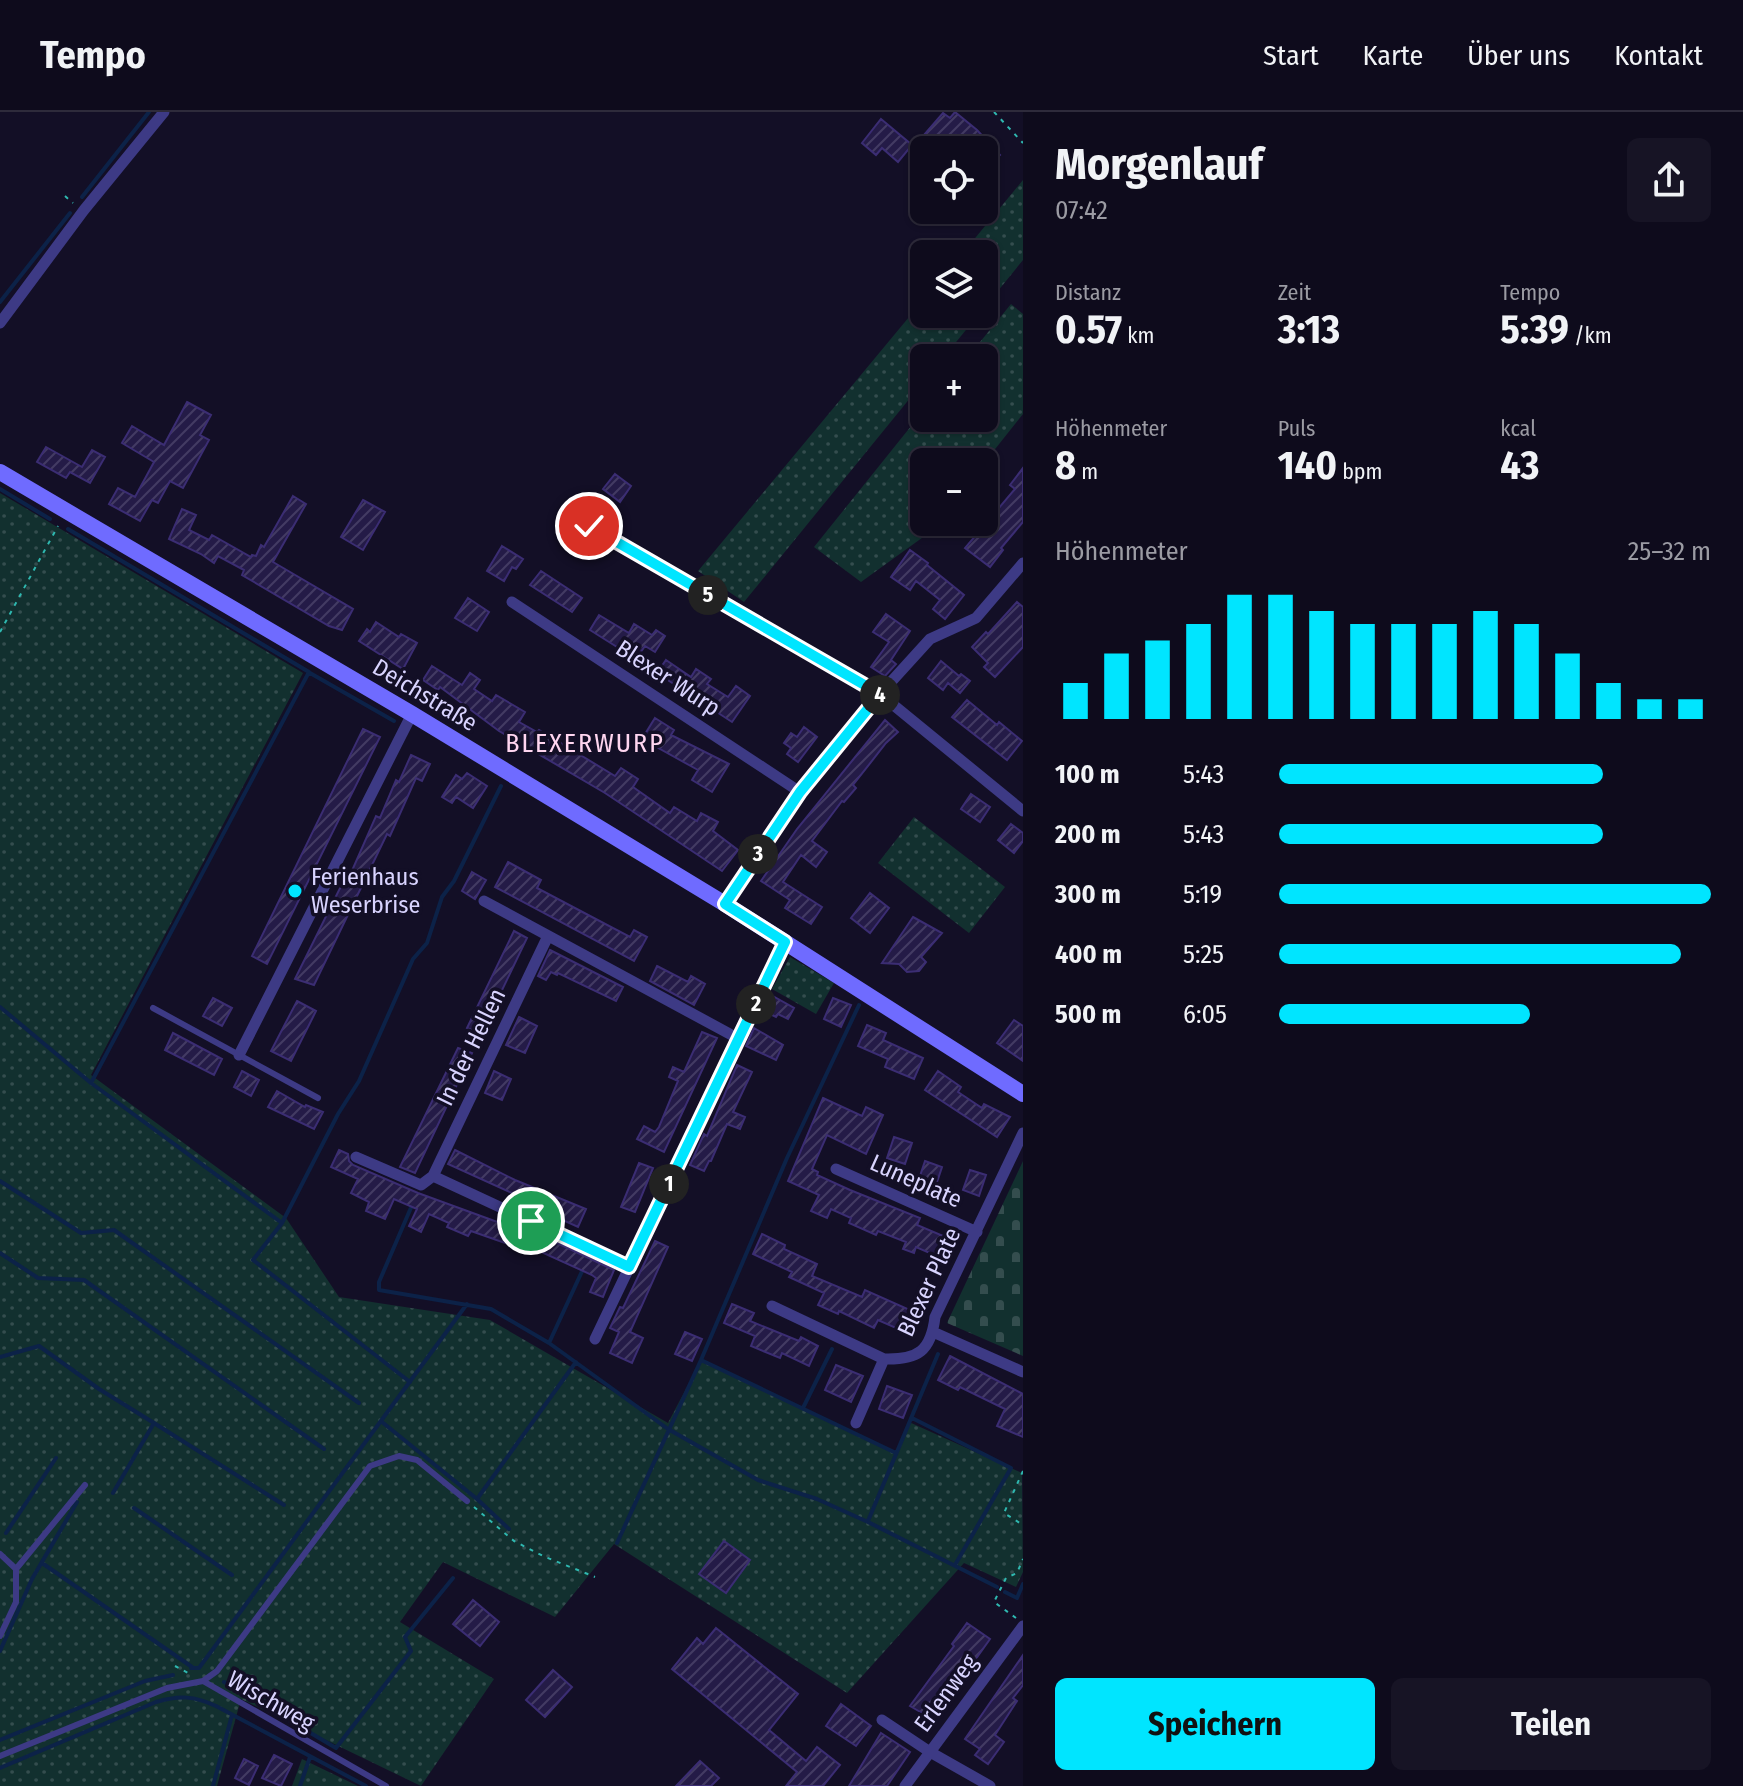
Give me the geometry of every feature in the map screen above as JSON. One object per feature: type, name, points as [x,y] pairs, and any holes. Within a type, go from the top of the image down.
[{"type":"street","points":[[0,323],[84,210],[164,112]]},
{"type":"street","name":"Deichstraße","points":[[0,472],[412,714],[725,904],[1023,1094]]},
{"type":"street","points":[[725,904],[800,792],[880,694],[930,639],[976,618],[1023,563]]},
{"type":"street","name":"Blexer Wurp","points":[[512,602],[800,792]]},
{"type":"street","points":[[880,694],[1023,811]]},
{"type":"street","points":[[239,1055],[412,714]]},
{"type":"street","points":[[484,901],[739,1039]]},
{"type":"street","name":"In der Hellen","points":[[433,1176],[548,936]]},
{"type":"street","points":[[595,1339],[785,942]]},
{"type":"street","name":"Blexer Plate","points":[[856,1423],[884,1359],[900,1360],[919,1355],[928,1345],[935,1317],[1023,1133]]},
{"type":"street","points":[[356,1157],[421,1185],[433,1176],[629,1267]]},
{"type":"street","name":"Luneplate","points":[[836,1169],[977,1232]]},
{"type":"street","points":[[772,1306],[884,1359]]},
{"type":"street","points":[[933,1332],[1023,1372]]},
{"type":"street","name":"Erlenweg","points":[[905,1786],[1023,1625]]},
{"type":"street","points":[[882,1720],[990,1786]]},
{"type":"lane","points":[[589,526],[880,694]]},
{"type":"lane","points":[[153,1008],[318,1098]]},
{"type":"lane","points":[[203,1681],[217,1671],[370,1466],[399,1456],[417,1460],[467,1501]]},
{"type":"lane","points":[[0,1636],[16,1602],[16,1569],[85,1485]]},
{"type":"lane","points":[[0,1554],[16,1569]]},
{"type":"lane","name":"Wischweg","points":[[0,1756],[167,1688],[203,1681],[386,1786]]},
{"type":"path","points":[[994,112],[1023,143]]},
{"type":"path","points":[[0,632],[67,511]]},
{"type":"path","points":[[1023,1471],[1004,1513],[1023,1525]]},
{"type":"path","points":[[467,1501],[514,1541],[595,1577]]},
{"type":"path","points":[[1023,1559],[1017,1573],[1006,1578],[994,1602],[1023,1625]]},
{"type":"green space","points":[[1023,180],[1023,260],[998,291],[998,240],[974,240],[987,224],[998,224],[998,210]]},
{"type":"green space","points":[[1011,304],[1023,314],[1023,414],[996,448],[910,448],[910,536],[925,536],[861,582],[814,547],[910,427],[910,432],[998,432],[998,344],[978,344],[991,328],[998,328],[998,320]]},
{"type":"green space","points":[[910,316],[910,328],[968,328],[954,344],[910,344],[910,398],[744,602],[698,571]]},
{"type":"green space","points":[[0,493],[303,673],[91,1075],[286,1218],[339,1297],[490,1320],[668,1423],[701,1360],[896,1453],[909,1422],[1022,1473],[1023,1572],[1016,1587],[964,1563],[847,1693],[614,1544],[555,1617],[443,1562],[400,1622],[494,1679],[421,1786],[241,1699],[217,1786],[0,1786]]},
{"type":"green space","points":[[914,817],[1005,887],[969,933],[878,863]]},
{"type":"green space","points":[[790,957],[834,983],[816,1014],[772,989]]},
{"type":"green space","points":[[1023,1161],[1023,1356],[947,1323]]},
{"type":"green space","points":[[302,1759],[358,1786],[292,1786]]},
{"type":"building","points":[[955,112],[983,136],[924,135],[943,113],[950,118]]},
{"type":"building","points":[[881,119],[910,143],[910,147],[898,162],[882,148],[876,155],[862,143]]},
{"type":"building","points":[[187,402],[211,415],[200,435],[209,440],[183,488],[170,481],[158,503],[152,500],[140,521],[109,504],[118,488],[135,497],[154,462],[122,443],[132,426],[164,445]]},
{"type":"building","points":[[46,447],[82,467],[92,450],[105,457],[90,483],[70,472],[66,478],[37,462]]},
{"type":"building","points":[[1023,468],[1023,522],[990,567],[965,548],[975,536],[998,536],[998,509],[1015,489],[1010,485]]},
{"type":"building","points":[[615,474],[631,486],[620,502],[603,489]]},
{"type":"building","points":[[293,496],[306,504],[273,562],[353,609],[342,630],[329,626],[242,575],[244,570],[218,556],[214,563],[169,539],[182,509],[196,515],[189,530],[209,540],[212,535],[251,557],[256,556]]},
{"type":"building","points":[[363,500],[385,512],[363,550],[341,537]]},
{"type":"building","points":[[502,546],[523,559],[516,569],[512,567],[504,581],[487,571]]},
{"type":"building","points":[[910,550],[964,595],[945,619],[933,609],[940,600],[916,581],[910,590],[891,577]]},
{"type":"building","points":[[541,571],[582,598],[572,612],[530,585]]},
{"type":"building","points":[[468,598],[489,612],[477,631],[455,618]]},
{"type":"building","points":[[1017,602],[1023,607],[1023,647],[995,677],[984,667],[988,663],[972,647]]},
{"type":"building","points":[[886,614],[910,631],[891,660],[896,664],[885,676],[871,667],[889,642],[873,632]]},
{"type":"building","points":[[599,615],[629,633],[634,624],[652,635],[656,630],[665,636],[655,652],[645,646],[636,659],[590,630]]},
{"type":"building","points":[[376,622],[399,637],[401,634],[417,643],[403,669],[359,641]]},
{"type":"building","points":[[666,660],[691,677],[696,669],[711,679],[707,684],[728,697],[736,686],[750,696],[732,722],[657,673]]},
{"type":"building","points":[[941,661],[970,681],[960,693],[948,683],[943,690],[928,678]]},
{"type":"building","points":[[432,666],[462,685],[470,673],[480,680],[474,689],[492,701],[496,695],[525,712],[519,722],[537,732],[539,730],[615,776],[621,768],[638,779],[633,787],[670,813],[674,807],[697,821],[701,813],[718,822],[713,831],[738,850],[722,871],[605,793],[499,731],[440,687],[438,690],[423,680]]},
{"type":"building","points":[[967,700],[1022,741],[1007,760],[952,717]]},
{"type":"building","points":[[655,718],[674,730],[671,735],[729,764],[712,792],[692,780],[698,770],[642,739]]},
{"type":"building","points":[[885,720],[898,732],[886,743],[853,785],[856,788],[842,801],[812,841],[827,852],[816,867],[801,855],[783,882],[822,907],[811,924],[785,908],[790,900],[761,881],[797,829]]},
{"type":"building","points":[[804,727],[817,737],[798,762],[787,754],[791,748],[784,743],[791,733],[797,737]]},
{"type":"building","points":[[363,729],[380,737],[267,964],[252,956]]},
{"type":"building","points":[[411,755],[430,764],[422,781],[416,778],[314,985],[295,979],[348,872],[351,873],[376,816],[380,818],[396,780],[399,782]]},
{"type":"building","points":[[467,773],[487,786],[473,808],[456,797],[452,803],[442,797],[456,775],[462,779]]},
{"type":"building","points":[[971,794],[990,807],[980,822],[961,809]]},
{"type":"building","points":[[1011,824],[1023,833],[1023,841],[1014,853],[998,840]]},
{"type":"building","points":[[508,862],[541,880],[537,888],[630,937],[634,930],[647,937],[634,961],[495,887]]},
{"type":"building","points":[[472,872],[486,880],[475,899],[462,891]]},
{"type":"building","points":[[870,893],[889,908],[870,933],[851,918]]},
{"type":"building","points":[[913,917],[942,933],[921,957],[926,962],[919,971],[907,972],[899,964],[882,963]]},
{"type":"building","points":[[514,931],[527,938],[481,1034],[467,1028]]},
{"type":"building","points":[[550,950],[623,987],[616,1001],[558,973],[551,972],[546,980],[538,976]]},
{"type":"building","points":[[657,966],[688,982],[691,976],[705,984],[694,1005],[650,981]]},
{"type":"building","points":[[771,995],[794,1008],[788,1019],[762,1010]]},
{"type":"building","points":[[213,998],[232,1008],[222,1026],[203,1016]]},
{"type":"building","points":[[833,998],[851,1005],[841,1027],[824,1019]]},
{"type":"building","points":[[297,1001],[316,1011],[291,1061],[271,1051]]},
{"type":"building","points":[[519,1017],[537,1026],[525,1053],[506,1045]]},
{"type":"building","points":[[1014,1020],[1023,1026],[1023,1061],[997,1043]]},
{"type":"building","points":[[867,1025],[886,1033],[883,1040],[923,1058],[914,1079],[885,1067],[888,1059],[858,1046]]},
{"type":"building","points":[[754,1028],[783,1045],[776,1060],[746,1046]]},
{"type":"building","points":[[702,1032],[717,1038],[664,1152],[637,1139],[644,1126],[655,1132],[659,1127],[678,1081],[669,1077],[673,1067],[684,1072]]},
{"type":"building","points":[[173,1033],[222,1059],[214,1075],[165,1050]]},
{"type":"building","points":[[458,1048],[472,1053],[415,1173],[400,1167]]},
{"type":"building","points":[[737,1065],[752,1072],[733,1112],[745,1117],[740,1129],[727,1124],[704,1171],[690,1165],[704,1134],[707,1136]]},
{"type":"building","points":[[242,1071],[259,1080],[251,1096],[234,1087]]},
{"type":"building","points":[[494,1071],[511,1079],[502,1100],[485,1093]]},
{"type":"building","points":[[938,1071],[961,1087],[958,1092],[982,1108],[984,1104],[1010,1117],[997,1137],[925,1090]]},
{"type":"building","points":[[277,1091],[305,1107],[323,1112],[314,1129],[268,1107]]},
{"type":"building","points":[[823,1098],[862,1116],[866,1107],[883,1115],[866,1154],[827,1135],[812,1169],[818,1172],[817,1175],[850,1190],[920,1218],[917,1225],[955,1241],[946,1260],[916,1247],[914,1253],[903,1249],[906,1242],[878,1231],[876,1235],[849,1223],[851,1218],[831,1209],[827,1218],[811,1211],[819,1195],[788,1181]]},
{"type":"building","points":[[894,1137],[912,1143],[905,1164],[887,1158]]},
{"type":"building","points":[[339,1150],[348,1154],[353,1165],[511,1227],[505,1243],[471,1231],[468,1236],[447,1227],[449,1223],[429,1214],[421,1232],[409,1226],[417,1209],[394,1199],[385,1219],[366,1211],[369,1202],[351,1193],[358,1179],[331,1167]]},
{"type":"building","points":[[455,1150],[515,1180],[586,1209],[578,1227],[545,1212],[547,1209],[448,1164]]},
{"type":"building","points":[[925,1161],[942,1167],[935,1188],[918,1182]]},
{"type":"building","points":[[639,1163],[653,1168],[635,1212],[621,1207]]},
{"type":"building","points":[[970,1170],[986,1175],[979,1196],[963,1190]]},
{"type":"building","points":[[534,1232],[614,1270],[603,1297],[590,1292],[596,1278],[592,1275],[528,1246]]},
{"type":"building","points":[[762,1234],[785,1245],[784,1249],[817,1264],[812,1276],[862,1297],[865,1290],[921,1315],[912,1335],[878,1320],[874,1328],[839,1311],[838,1314],[818,1305],[824,1293],[789,1277],[792,1272],[753,1254]]},
{"type":"building","points":[[655,1241],[668,1247],[630,1332],[643,1338],[632,1363],[610,1353],[619,1332],[610,1328]]},
{"type":"building","points":[[732,1304],[754,1313],[750,1321],[799,1341],[801,1337],[818,1346],[809,1366],[782,1353],[780,1358],[751,1346],[755,1336],[724,1323]]},
{"type":"building","points":[[685,1332],[702,1339],[692,1361],[675,1354]]},
{"type":"building","points":[[950,1356],[1023,1394],[1023,1437],[997,1426],[1005,1409],[938,1380]]},
{"type":"building","points":[[836,1365],[863,1376],[851,1402],[825,1390]]},
{"type":"building","points":[[887,1386],[912,1395],[903,1418],[879,1409]]},
{"type":"building","points":[[724,1541],[750,1560],[726,1593],[699,1574]]},
{"type":"building","points":[[473,1600],[499,1622],[480,1646],[453,1624]]},
{"type":"building","points":[[967,1623],[990,1639],[936,1721],[910,1706]]},
{"type":"building","points":[[716,1628],[798,1694],[769,1730],[806,1761],[817,1747],[840,1765],[823,1786],[786,1786],[797,1772],[672,1669],[697,1638],[703,1644]]},
{"type":"building","points":[[1023,1655],[1023,1685],[1013,1698],[1017,1701],[995,1735],[1004,1742],[988,1764],[975,1755],[980,1749],[965,1739]]},
{"type":"building","points":[[553,1670],[572,1687],[545,1717],[526,1700]]},
{"type":"building","points":[[841,1704],[871,1726],[856,1746],[826,1726]]},
{"type":"building","points":[[881,1733],[910,1752],[887,1786],[849,1786]]},
{"type":"building","points":[[274,1755],[292,1764],[281,1786],[262,1778]]},
{"type":"building","points":[[244,1759],[258,1766],[249,1785],[235,1778]]},
{"type":"building","points":[[700,1761],[719,1778],[711,1786],[676,1786]]},
{"type":"waterway","points":[[82,197],[149,112]]},
{"type":"waterway","points":[[0,302],[70,213]]},
{"type":"waterway","points":[[0,489],[50,519]]},
{"type":"waterway","points":[[68,529],[309,672],[91,1083]]},
{"type":"waterway","points":[[310,673],[394,721]]},
{"type":"waterway","points":[[410,1382],[253,1260],[282,1223],[338,1114],[359,1081],[413,959],[427,943],[442,897],[454,881],[501,786]]},
{"type":"waterway","points":[[617,1543],[701,1360],[787,1158],[859,1005]]},
{"type":"waterway","points":[[0,1007],[91,1083],[282,1223]]},
{"type":"waterway","points":[[0,1181],[81,1233],[114,1230],[359,1403]]},
{"type":"waterway","points":[[413,1203],[379,1282],[379,1290],[491,1309],[549,1343],[668,1429],[758,1480],[817,1499],[997,1587]]},
{"type":"waterway","points":[[0,1253],[38,1278],[84,1280],[324,1449]]},
{"type":"waterway","points":[[549,1343],[584,1267]]},
{"type":"waterway","points":[[191,1668],[199,1668],[467,1304]]},
{"type":"waterway","points":[[0,1357],[39,1346],[154,1423],[113,1493]]},
{"type":"waterway","points":[[803,1408],[832,1349]]},
{"type":"waterway","points":[[868,1521],[938,1354]]},
{"type":"waterway","points":[[701,1360],[896,1453]]},
{"type":"waterway","points":[[477,1499],[576,1362]]},
{"type":"waterway","points":[[912,1418],[1011,1468],[955,1565]]},
{"type":"waterway","points":[[382,1422],[509,1529]]},
{"type":"waterway","points":[[154,1423],[284,1505]]},
{"type":"waterway","points":[[6,1533],[56,1458]]},
{"type":"waterway","points":[[0,1651],[32,1579],[77,1502]]},
{"type":"waterway","points":[[134,1508],[232,1575]]},
{"type":"waterway","points":[[42,1563],[192,1667]]},
{"type":"waterway","points":[[224,1682],[336,1748],[411,1651],[405,1637],[453,1578]]},
{"type":"waterway","points":[[1005,1592],[1017,1598],[1023,1584]]},
{"type":"waterway","points":[[0,1740],[145,1681],[173,1675]]},
{"type":"waterway","points":[[0,1768],[156,1702],[187,1698],[216,1706],[366,1786]]},
{"type":"waterway","points":[[213,1786],[232,1715]]},
{"type":"waterway","points":[[300,1786],[310,1757]]},
{"type":"place","name":"Ferienhaus Weserbrise","points":[[295,891]]},
{"type":"district","name":"BLEXERWURP","points":[[585,743]]},
{"type":"route","points":[[531,1221],[629,1267],[785,942],[725,904],[800,792],[880,694],[589,526]]}]
